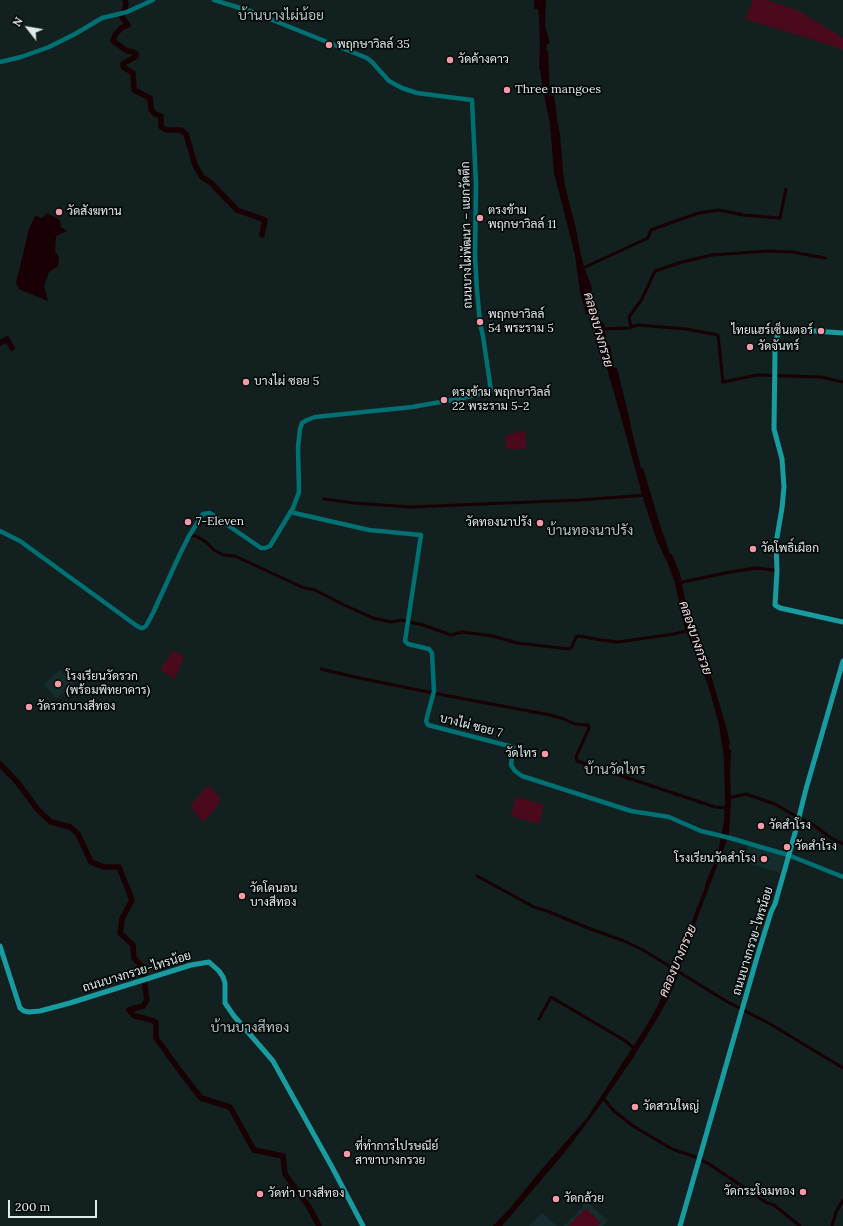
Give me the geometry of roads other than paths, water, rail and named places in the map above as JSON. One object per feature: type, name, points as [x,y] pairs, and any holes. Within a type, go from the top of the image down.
[{"type":"main road","points":[[843,333],[781,329],[778,332],[776,340],[774,429],[782,459],[784,487],[776,543],[777,570],[775,605],[780,608],[843,622]]},
{"type":"main road","name":"ถนนบางกรวย-ไทรน้อย","points":[[680,1226],[766,926],[775,904],[843,661]]},
{"type":"main road","name":"ถนนบางกรวย-ไทรน้อย","points":[[0,946],[17,1002],[24,1012],[47,1009],[203,962],[209,962],[219,971],[225,983],[226,1003],[234,1016],[273,1061],[363,1226]]},
{"type":"street","points":[[0,62],[21,57],[54,45],[102,18],[127,12],[153,0]]},
{"type":"street","name":"ถนนบางไผ่พัฒนา – แยกวัดตึก","points":[[214,0],[250,11],[367,58],[389,81],[402,88],[417,93],[472,100],[476,184],[475,256],[477,290],[480,323],[491,391],[463,398],[412,407],[315,417],[302,423],[298,447],[299,492],[290,512]]},
{"type":"street","points":[[0,531],[20,541],[136,626],[143,628],[146,626],[153,613],[182,549],[204,514],[210,513],[261,548],[265,548],[270,546],[290,512]]},
{"type":"street","name":"บางไผ่ ซอย 7","points":[[290,512],[369,530],[420,535],[419,554],[405,637],[406,642],[431,650],[433,661],[433,694],[426,721],[428,725],[513,747],[511,762],[512,767],[522,776],[631,811],[669,817],[710,834],[741,841],[788,855]]},
{"type":"street","points":[[788,855],[843,877]]},
{"type":"water","name":"คลองบางกรวย","points":[[534,0],[546,0],[545,26],[550,43],[547,44],[546,49],[548,52],[550,95],[554,96],[560,134],[565,186],[584,267],[591,285],[593,304],[599,322],[604,323],[607,345],[610,345],[614,368],[617,368],[641,468],[643,468],[670,554],[672,554],[680,574],[697,643],[700,643],[702,655],[710,672],[727,730],[730,744],[729,750],[731,750],[731,799],[729,834],[727,840],[682,958],[679,973],[671,993],[657,1019],[631,1061],[565,1152],[502,1226],[493,1226],[587,1118],[657,1007],[674,970],[718,852],[724,821],[725,803],[724,757],[719,725],[709,688],[685,629],[675,583],[657,541],[643,498],[599,341],[589,314],[586,314],[580,292],[575,255],[554,173],[550,123],[539,69],[539,19],[538,9],[534,9]]},
{"type":"water","points":[[47,213],[60,220],[61,227],[67,231],[56,236],[55,252],[59,257],[58,266],[49,272],[44,286],[48,301],[19,289],[16,283],[29,229],[35,216],[42,218]]},
{"type":"waterway","points":[[125,0],[126,5],[122,17],[128,25],[121,28],[115,35],[113,41],[127,51],[136,54],[136,56],[123,64],[123,67],[133,73],[134,90],[150,98],[151,109],[155,114],[161,116],[161,127],[166,130],[181,130],[186,134],[195,165],[202,177],[210,182],[237,210],[265,220],[262,235]]},
{"type":"waterway","points":[[581,269],[648,238],[651,230],[699,213],[719,210],[743,215],[780,218],[786,189]]},
{"type":"waterway","points":[[631,327],[629,317],[642,299],[655,271],[682,262],[712,255],[767,251],[792,252],[825,258]]},
{"type":"waterway","name":"คลองบางกรวย","points":[[601,329],[628,328],[638,325],[686,329],[718,335],[723,382],[757,375],[821,377],[843,382]]},
{"type":"waterway","points":[[0,343],[7,339],[12,348]]},
{"type":"waterway","points":[[324,499],[354,503],[410,507],[580,500],[646,495]]},
{"type":"waterway","name":"คลองบางกรวย","points":[[192,536],[196,536],[206,542],[214,550],[223,555],[235,556],[304,588],[315,590],[373,618],[391,622],[401,620],[423,625],[451,635],[462,632],[493,636],[517,643],[569,649],[572,647],[576,637],[579,636],[618,642],[674,634],[689,630]]},
{"type":"waterway","points":[[678,583],[756,568],[774,570]]},
{"type":"waterway","points":[[321,669],[438,694],[550,715],[575,724],[588,725],[589,728],[576,757],[577,761],[715,807],[728,808]]},
{"type":"waterway","points":[[0,764],[18,783],[38,810],[51,822],[70,827],[78,834],[91,862],[104,867],[119,867],[132,900],[122,919],[120,933],[133,945],[134,958],[144,969],[147,1000],[143,1006],[129,1010],[134,1016],[156,1022],[156,1038],[180,1071],[201,1098],[230,1107],[254,1150],[283,1156],[285,1174],[309,1207],[319,1226]]},
{"type":"waterway","points":[[728,798],[746,794],[775,804],[797,817]]},
{"type":"waterway","points":[[802,819],[811,823],[831,838],[843,844]]},
{"type":"waterway","name":"คลองบางกรวย","points":[[477,876],[534,907],[624,941],[643,950],[726,1001],[772,1025],[843,1068]]},
{"type":"waterway","points":[[539,1019],[551,997],[624,1040],[635,1049]]},
{"type":"waterway","points":[[603,1098],[614,1111],[633,1126],[672,1149],[693,1156],[709,1164],[767,1203],[774,1205],[800,1226]]},
{"type":"waterway","points":[[832,1226],[836,1212],[843,1200]]},
{"type":"place","name":"พฤกษาวิลล์ 35","points":[[329,45]]},
{"type":"place","name":"วัดค้างคาว","points":[[450,60]]},
{"type":"place","name":"Three mangoes","points":[[507,90]]},
{"type":"place","name":"วัดสังฆทาน","points":[[59,212]]},
{"type":"place","name":"ตรงข้าม พฤกษาวิลล์ 11","points":[[480,218]]},
{"type":"place","name":"พฤกษาวิลล์ 54 พระราม 5","points":[[480,322]]},
{"type":"place","name":"ไทยแฮร์เซ็นเตอร์","points":[[821,331]]},
{"type":"place","name":"วัดจันทร์","points":[[750,347]]},
{"type":"place","name":"บางไผ่ ซอย 5","points":[[246,382]]},
{"type":"place","name":"ตรงข้าม พฤกษาวิลล์ 22 พระราม 5-2","points":[[444,400]]},
{"type":"place","name":"7-Eleven","points":[[188,522]]},
{"type":"place","name":"วัดทองนาปรัง","points":[[540,523]]},
{"type":"place","name":"วัดโพธิ์เผือก","points":[[753,549]]},
{"type":"place","name":"โรงเรียนวัดรวก (พร้อมพิทยาคาร)","points":[[58,684]]},
{"type":"place","name":"วัดรวกบางสีทอง","points":[[29,707]]},
{"type":"place","name":"วัดไทร","points":[[545,754]]},
{"type":"place","name":"วัดสําโรง","points":[[761,826]]},
{"type":"place","name":"วัดสำโรง","points":[[787,847]]},
{"type":"place","name":"โรงเรียนวัดสำโรง","points":[[764,859]]},
{"type":"place","name":"วัดโคนอน บางสีทอง","points":[[242,896]]},
{"type":"place","name":"วัดสวนใหญ่","points":[[635,1107]]},
{"type":"place","name":"ที่ทำการไปรษณีย์ สาขาบางกรวย","points":[[347,1154]]},
{"type":"place","name":"วัดกระโจมทอง","points":[[803,1192]]},
{"type":"place","name":"วัดท่า บางสีทอง","points":[[260,1194]]},
{"type":"place","name":"วัดกล้วย","points":[[556,1199]]},
{"type":"district","name":"บ้านบางไผ่น้อย","points":[[281,16]]},
{"type":"district","name":"บ้านทองนาปรัง","points":[[590,531]]},
{"type":"district","name":"บ้านวัดไทร","points":[[615,770]]},
{"type":"district","name":"บ้านบางสีทอง","points":[[250,1028]]}]
